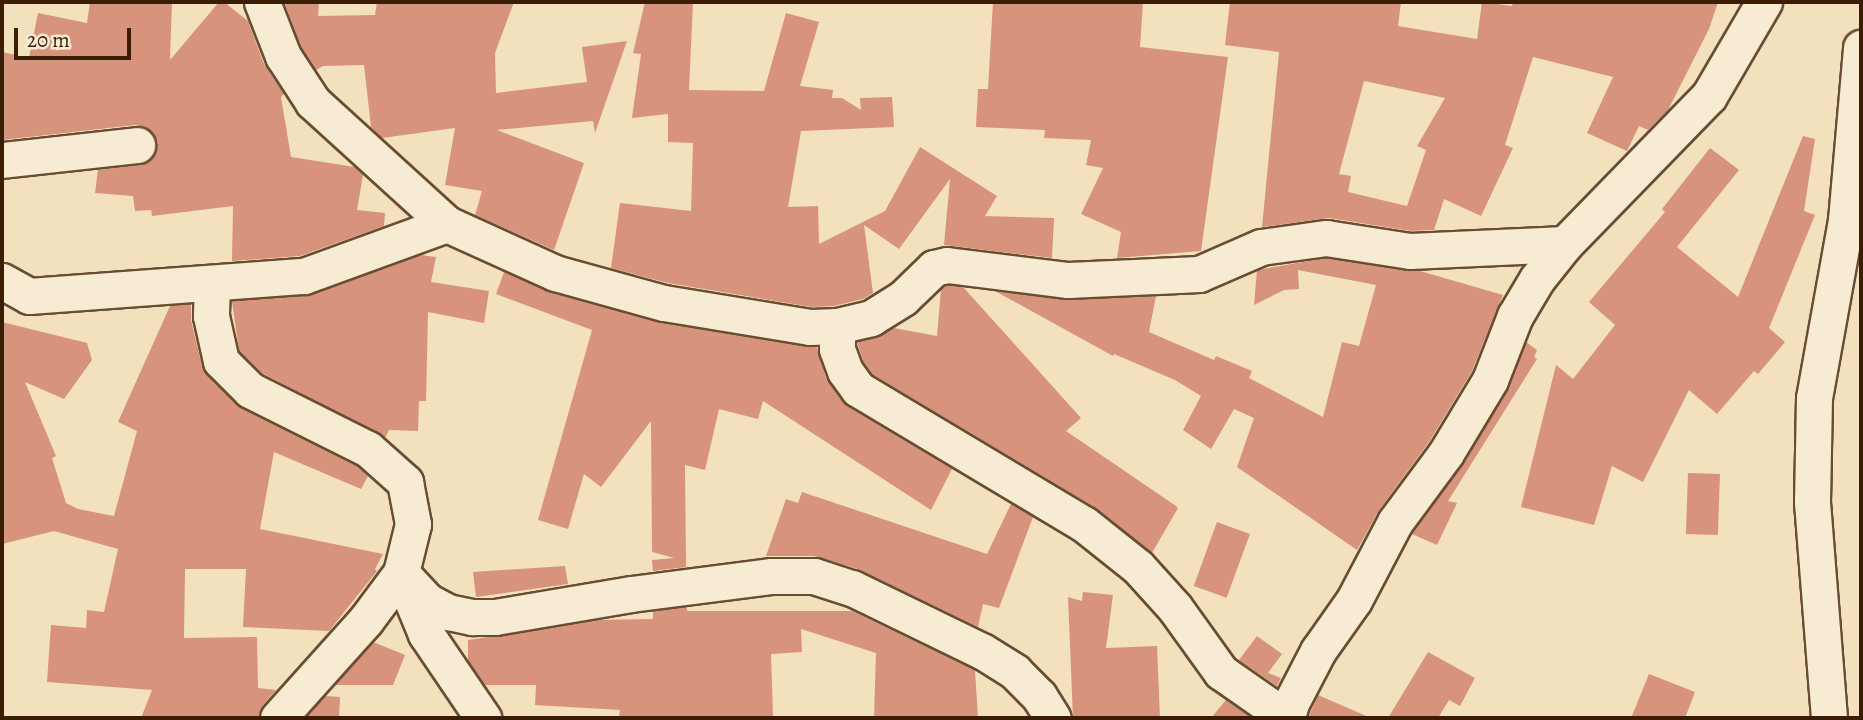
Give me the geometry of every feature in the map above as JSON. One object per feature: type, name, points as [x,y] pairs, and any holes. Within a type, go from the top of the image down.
[{"type":"street","points":[[262,2],[283,56],[313,102],[447,223],[555,273],[664,303],[810,327],[837,326],[871,318],[903,298],[934,268],[947,265],[1068,280],[1199,274],[1261,247],[1326,238],[1410,251],[1565,243]]},
{"type":"street","points":[[837,326],[837,349],[845,371],[858,389],[1084,524],[1138,567],[1175,608],[1221,673],[1287,718],[1291,703],[1318,651],[1354,600],[1395,522],[1446,453],[1490,380],[1515,316],[1537,279],[1565,243],[1709,96],[1764,2]]},
{"type":"street","points":[[1829,718],[1812,502],[1814,398],[1846,220],[1861,48]]},
{"type":"street","points":[[2,160],[137,145]]},
{"type":"street","points":[[2,281],[29,296],[212,285],[304,276],[447,223]]},
{"type":"street","points":[[212,285],[211,316],[222,361],[250,390],[368,449],[405,482],[413,524],[401,573],[366,620],[278,718]]},
{"type":"street","points":[[401,573],[426,634],[483,718]]},
{"type":"street","points":[[401,573],[428,601],[448,612],[472,617],[495,617],[631,594],[772,576],[814,576],[852,588],[982,650],[1015,672],[1039,696],[1053,718]]},
{"type":"building","points":[[90,2],[172,2],[170,60],[219,2],[224,2],[248,21],[264,64],[284,94],[281,97],[291,157],[355,167],[363,175],[357,210],[385,213],[384,226],[300,256],[232,261],[233,206],[152,216],[151,210],[135,211],[133,196],[95,193],[98,170],[140,165],[155,154],[157,142],[146,127],[135,125],[2,140],[2,52],[29,58],[38,13],[87,23]]},
{"type":"building","points":[[284,2],[319,2],[318,16],[375,15],[377,2],[514,2],[495,53],[496,93],[587,82],[582,47],[627,41],[595,133],[593,121],[497,130],[584,163],[554,250],[475,215],[482,191],[445,185],[455,128],[382,138],[371,127],[364,65],[323,66],[316,70],[301,47]]},
{"type":"building","points":[[645,2],[693,2],[689,90],[764,91],[786,13],[819,22],[800,86],[833,90],[832,98],[842,98],[861,110],[860,98],[892,97],[894,127],[801,131],[788,207],[818,206],[819,244],[885,211],[920,147],[997,196],[985,216],[1054,218],[1052,258],[944,245],[950,179],[899,249],[864,225],[873,293],[863,299],[834,306],[811,307],[668,283],[611,268],[620,203],[691,211],[693,143],[668,142],[668,114],[632,118],[641,54],[633,53]]},
{"type":"building","points":[[993,2],[1143,2],[1140,47],[1228,57],[1201,251],[1117,258],[1121,232],[1081,214],[1103,168],[1086,165],[1091,140],[1044,138],[1045,130],[976,127],[978,89],[988,89]]},
{"type":"building","points":[[1230,2],[1401,2],[1398,26],[1477,39],[1482,2],[1512,6],[1513,2],[1718,2],[1709,29],[1668,110],[1648,130],[1639,126],[1627,151],[1587,133],[1613,77],[1533,57],[1505,145],[1513,148],[1481,216],[1444,199],[1434,230],[1411,231],[1329,218],[1262,227],[1279,52],[1225,45]],"holes":[[[1364,81],[1445,98],[1417,146],[1426,150],[1407,206],[1348,192],[1351,176],[1339,174]]]},
{"type":"building","points":[[1803,136],[1815,139],[1804,211],[1815,215],[1769,328],[1785,342],[1758,374],[1754,371],[1717,414],[1689,390],[1643,482],[1612,466],[1594,525],[1521,507],[1556,365],[1573,379],[1615,325],[1589,302],[1665,212],[1662,209],[1710,148],[1739,170],[1677,247],[1738,297]]},
{"type":"building","points":[[421,255],[436,257],[431,282],[489,291],[484,323],[428,312],[426,401],[419,401],[418,431],[389,430],[385,438],[262,373],[239,351],[232,301],[311,295]]},
{"type":"building","points":[[1326,258],[1420,271],[1503,295],[1472,371],[1429,442],[1379,510],[1357,550],[1237,467],[1254,418],[1234,409],[1211,449],[1183,430],[1201,396],[1175,380],[1114,354],[1113,356],[995,291],[1069,300],[1156,296],[1149,332],[1214,360],[1216,356],[1252,371],[1249,378],[1323,417],[1342,342],[1359,346],[1376,285],[1298,270],[1299,289],[1284,290],[1254,305],[1257,270]]},
{"type":"building","points":[[504,272],[550,292],[659,322],[817,347],[826,378],[847,406],[952,469],[931,510],[763,401],[758,419],[719,409],[705,470],[685,465],[686,567],[653,571],[652,560],[674,558],[652,552],[651,421],[601,487],[584,474],[568,529],[538,520],[592,330],[496,294]]},
{"type":"building","points":[[948,285],[963,287],[1081,418],[1066,431],[1178,508],[1152,553],[1094,507],[872,374],[863,361],[857,342],[894,328],[937,336],[941,289]]},
{"type":"building","points":[[191,304],[191,320],[202,366],[236,404],[357,466],[368,476],[361,489],[274,452],[260,529],[383,554],[375,569],[377,571],[329,631],[243,627],[246,569],[185,569],[184,638],[257,637],[258,688],[276,690],[263,705],[258,718],[141,718],[152,690],[47,682],[51,625],[86,628],[87,610],[104,612],[118,549],[54,531],[2,544],[2,322],[87,343],[92,360],[64,399],[25,382],[56,456],[52,458],[66,503],[78,509],[114,516],[137,431],[118,422],[170,306]]},
{"type":"building","points":[[1526,342],[1537,350],[1534,357],[1537,359],[1448,501],[1457,503],[1437,545],[1412,534],[1463,463],[1507,390]]},
{"type":"building","points":[[1688,473],[1720,474],[1718,535],[1686,534]]},
{"type":"building","points":[[802,492],[987,554],[1011,504],[1033,517],[999,608],[983,604],[978,627],[858,569],[814,556],[766,556],[786,499],[798,503]]},
{"type":"building","points":[[1217,522],[1250,534],[1227,598],[1194,586]]},
{"type":"building","points":[[565,566],[568,584],[476,597],[473,572]]},
{"type":"building","points":[[1083,592],[1113,595],[1106,648],[1157,646],[1160,718],[1073,718],[1068,597],[1082,601]]},
{"type":"building","points":[[687,607],[687,611],[852,611],[975,670],[978,718],[874,718],[876,653],[801,629],[802,652],[771,654],[773,717],[770,718],[619,718],[620,710],[535,705],[536,685],[485,685],[468,661],[468,640],[597,620],[653,619],[653,611]]},
{"type":"building","points":[[1257,636],[1282,654],[1268,673],[1281,678],[1277,686],[1239,660]]},
{"type":"building","points":[[373,642],[405,655],[393,685],[334,685]]},
{"type":"building","points":[[1428,652],[1475,678],[1460,706],[1449,700],[1438,718],[1388,718]]},
{"type":"building","points":[[1649,674],[1695,692],[1685,718],[1631,718]]},
{"type":"building","points":[[1318,695],[1371,718],[1308,718]]},
{"type":"building","points":[[325,696],[340,697],[339,718],[305,718]]},
{"type":"building","points":[[1226,700],[1252,718],[1211,718]]}]
